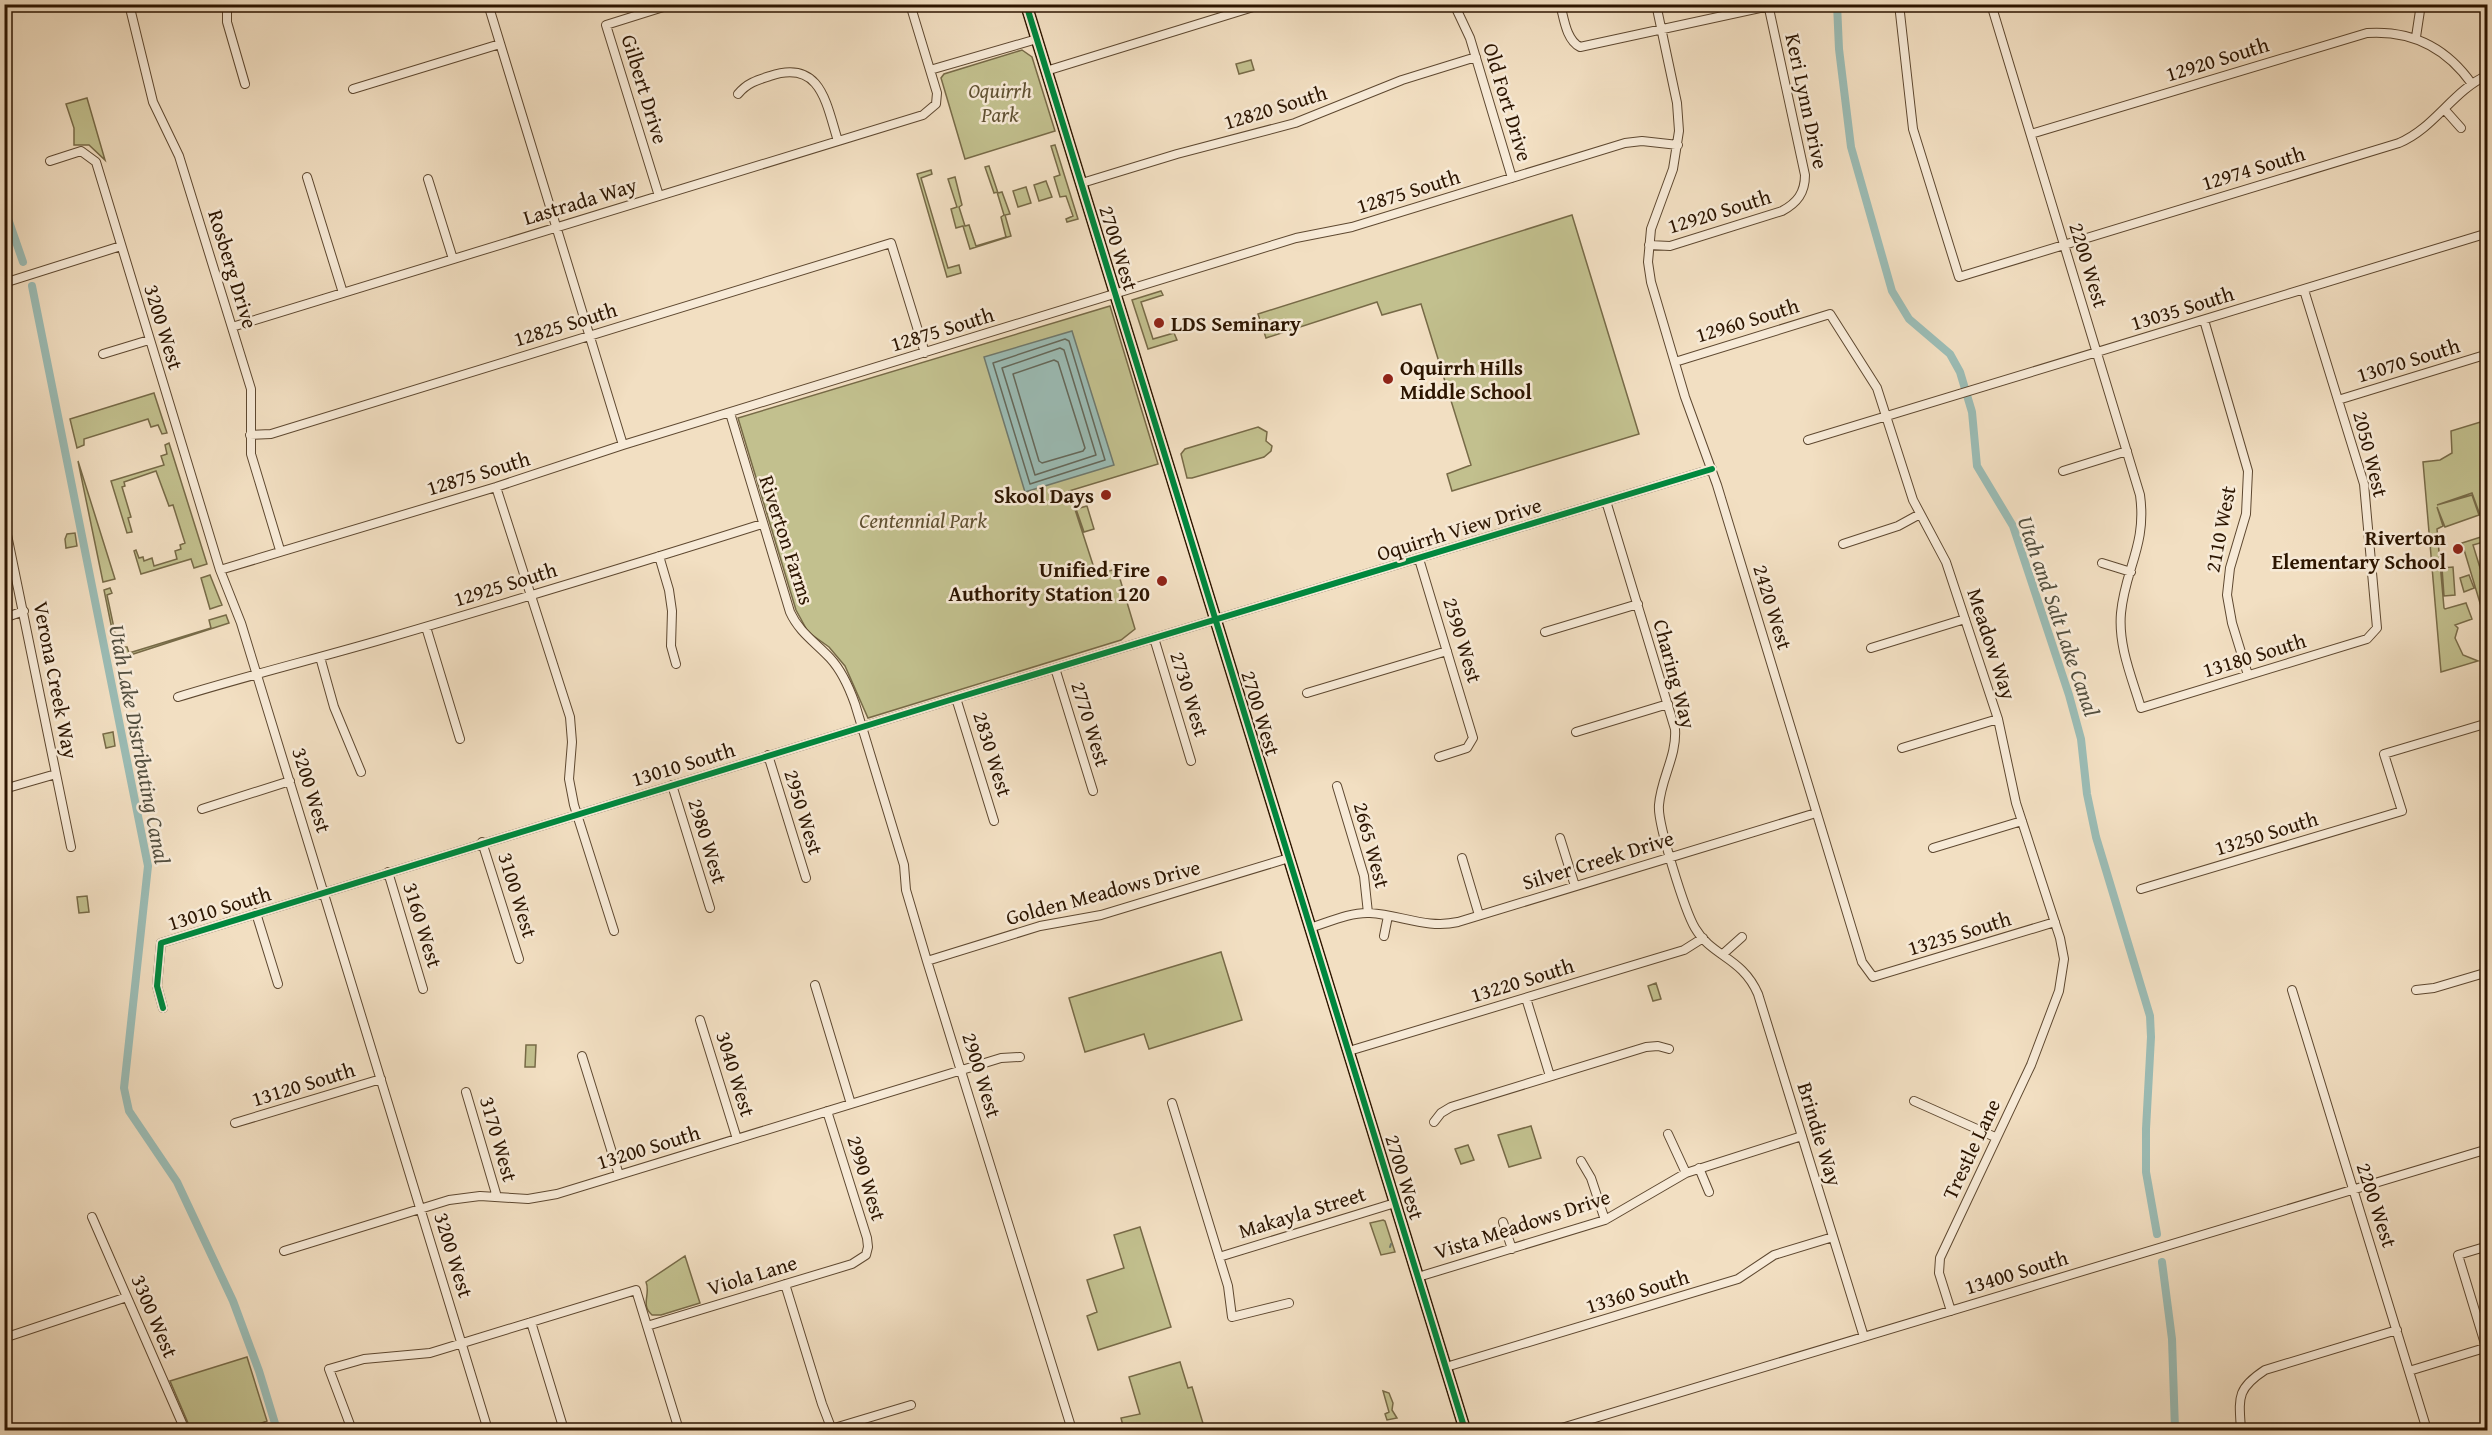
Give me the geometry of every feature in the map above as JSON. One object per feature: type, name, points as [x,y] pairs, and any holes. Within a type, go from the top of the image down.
[{"type":"main road","name":"2700 West","points":[[1026,4],[1465,1431]]},
{"type":"street","name":"Rosberg Drive","points":[[129,4],[153,102],[179,156],[251,389],[251,454],[280,550]]},
{"type":"street","points":[[227,4],[227,22],[245,84]]},
{"type":"street","points":[[244,4],[264,7],[275,4]]},
{"type":"street","points":[[488,4],[623,445]]},
{"type":"street","points":[[910,4],[930,70],[1037,39]]},
{"type":"street","points":[[1046,71],[1263,4]]},
{"type":"street","name":"Old Fort Drive","points":[[1454,4],[1470,38],[1512,178]]},
{"type":"street","points":[[1560,4],[1572,41],[1580,46],[1768,5]]},
{"type":"street","name":"2420 West","points":[[1656,4],[1677,103],[1678,145],[1673,169],[1651,229],[1648,262],[1651,282],[1675,362],[1712,469],[1862,962],[1873,977]]},
{"type":"street","name":"12974 South","points":[[1899,4],[1913,129],[1959,276],[2399,143],[2416,135],[2472,84]]},
{"type":"street","name":"2200 West","points":[[1991,4],[2140,495],[2142,516],[2139,547],[2122,605],[2121,638],[2141,708]]},
{"type":"street","points":[[2416,38],[2421,17],[2421,4]]},
{"type":"street","name":"Gilbert Drive","points":[[658,196],[606,25],[673,5]]},
{"type":"street","name":"Keri Lynn Drive","points":[[1768,5],[1805,175],[1804,188],[1797,201]]},
{"type":"street","name":"12920 South","points":[[2031,134],[2355,35],[2379,32],[2416,38],[2429,43],[2452,59],[2472,84]]},
{"type":"street","points":[[353,89],[500,44]]},
{"type":"street","name":"12820 South","points":[[1082,183],[1176,154],[1295,123],[1402,80],[1476,57]]},
{"type":"street","name":"Lastrada Way","points":[[232,327],[923,115],[936,104],[936,93],[930,70]]},
{"type":"street","points":[[738,94],[754,81],[779,73],[799,72],[807,76],[821,90],[838,141]]},
{"type":"street","points":[[2472,84],[2487,75]]},
{"type":"street","points":[[2445,110],[2461,128]]},
{"type":"street","name":"12875 South","points":[[220,570],[280,550],[496,487],[623,445],[730,414],[1296,238],[1342,230],[1634,141],[1678,145]]},
{"type":"street","name":"3200 West","points":[[50,161],[81,151],[96,162],[220,570],[242,623],[488,1431]]},
{"type":"street","points":[[307,177],[342,293]]},
{"type":"street","points":[[428,179],[453,259]]},
{"type":"street","name":"12920 South","points":[[1649,245],[1670,246],[1782,211],[1797,201]]},
{"type":"street","name":"13035 South","points":[[1808,440],[1959,396],[2487,233]]},
{"type":"street","name":"12825 South","points":[[250,435],[271,434],[891,243],[925,353]]},
{"type":"street","points":[[4,282],[121,246]]},
{"type":"street","name":"2050 West","points":[[2304,290],[2366,495],[2378,623],[2375,632]]},
{"type":"street","name":"12960 South","points":[[1675,362],[1830,314]]},
{"type":"street","name":"Meadow Way","points":[[1830,314],[1877,388],[1913,500],[1941,550],[1998,719],[2011,783],[2055,922],[2064,959],[2062,980],[2054,1003]]},
{"type":"street","name":"2110 West","points":[[2204,320],[2248,471],[2246,514],[2230,568],[2228,595],[2232,623],[2248,675]]},
{"type":"street","points":[[103,354],[149,340]]},
{"type":"street","name":"13070 South","points":[[2338,400],[2487,354]]},
{"type":"street","name":"Riverton Farms","points":[[730,414],[790,612],[797,627],[830,658],[849,684],[863,729]]},
{"type":"street","points":[[2063,471],[2127,451]]},
{"type":"street","name":"Oquirrh View Drive","points":[[1216,621],[1712,469]]},
{"type":"street","points":[[496,487],[570,717],[572,742],[569,779],[577,814],[614,931]]},
{"type":"street","name":"Charing Way","points":[[1606,501],[1675,729],[1675,744],[1659,806],[1671,857]]},
{"type":"street","points":[[1843,544],[1884,532],[1920,514]]},
{"type":"street","name":"Verona Creek Way","points":[[4,520],[71,847]]},
{"type":"street","name":"12925 South","points":[[178,697],[257,672],[426,627],[762,524]]},
{"type":"street","points":[[659,556],[669,591],[672,611],[670,630],[676,664]]},
{"type":"street","name":"2590 West","points":[[1419,559],[1472,732],[1471,744],[1467,748],[1439,758]]},
{"type":"street","points":[[2102,563],[2131,572]]},
{"type":"street","points":[[1545,632],[1638,604]]},
{"type":"street","points":[[4,618],[24,611]]},
{"type":"street","points":[[1871,648],[1965,619]]},
{"type":"street","name":"13010 South","points":[[163,1008],[157,987],[161,943],[768,755],[863,729],[956,698],[1216,621]]},
{"type":"street","points":[[426,627],[460,739]]},
{"type":"street","name":"13180 South","points":[[2141,708],[2367,639],[2375,632]]},
{"type":"street","name":"2730 West","points":[[1154,638],[1191,761]]},
{"type":"street","points":[[1307,693],[1447,651]]},
{"type":"street","points":[[320,657],[334,708],[361,772]]},
{"type":"street","name":"2770 West","points":[[1055,668],[1093,791]]},
{"type":"street","name":"2830 West","points":[[956,698],[994,821]]},
{"type":"street","points":[[1576,732],[1668,704]]},
{"type":"street","points":[[1902,748],[1998,719]]},
{"type":"street","name":"13250 South","points":[[2141,890],[2402,811],[2384,754],[2487,723]]},
{"type":"street","name":"2900 West","points":[[863,729],[904,865],[906,890],[927,961],[963,1070],[1072,1431]]},
{"type":"street","name":"2950 West","points":[[768,755],[806,878]]},
{"type":"street","points":[[4,789],[56,774]]},
{"type":"street","points":[[202,808],[290,781]]},
{"type":"street","name":"2980 West","points":[[672,785],[710,908]]},
{"type":"street","name":"2665 West","points":[[1337,786],[1364,876],[1368,913]]},
{"type":"street","name":"Silver Creek Drive","points":[[1310,928],[1353,915],[1368,913],[1434,925],[1450,923],[1816,813]]},
{"type":"street","points":[[1933,848],[2022,821]]},
{"type":"street","points":[[1560,838],[1575,886]]},
{"type":"street","name":"3100 West","points":[[483,842],[519,959]]},
{"type":"street","name":"Brindie Way","points":[[1671,857],[1691,919],[1702,938],[1739,965],[1755,987],[1864,1337]]},
{"type":"street","name":"Golden Meadows Drive","points":[[927,961],[1040,926],[1101,915],[1289,858]]},
{"type":"street","points":[[1462,858],[1479,915]]},
{"type":"street","name":"3160 West","points":[[388,872],[423,989]]},
{"type":"street","points":[[256,913],[278,984]]},
{"type":"street","points":[[1384,936],[1388,916]]},
{"type":"street","name":"13235 South","points":[[1873,977],[2055,922]]},
{"type":"street","points":[[1723,954],[1742,936]]},
{"type":"street","name":"13220 South","points":[[1349,1052],[1684,950],[1702,938]]},
{"type":"street","points":[[2416,990],[2434,988],[2487,972]]},
{"type":"street","points":[[815,985],[851,1104]]},
{"type":"street","name":"2200 West","points":[[2292,990],[2427,1431]]},
{"type":"street","points":[[1526,998],[1550,1076]]},
{"type":"street","name":"Trestle Lane","points":[[1951,1311],[1939,1273],[1940,1258],[1995,1137],[2031,1065],[2054,1003]]},
{"type":"street","name":"3040 West","points":[[700,1020],[737,1139]]},
{"type":"street","points":[[1434,1122],[1441,1113],[1451,1107],[1550,1076],[1646,1047],[1658,1046],[1669,1049]]},
{"type":"street","points":[[582,1056],[619,1175]]},
{"type":"street","name":"13200 South","points":[[284,1251],[463,1197],[528,1199],[544,1197],[1001,1058],[1020,1057]]},
{"type":"street","name":"13120 South","points":[[235,1123],[381,1079]]},
{"type":"street","name":"3170 West","points":[[466,1092],[497,1197]]},
{"type":"street","points":[[1914,1101],[1995,1137]]},
{"type":"street","points":[[1172,1103],[1228,1286],[1232,1317],[1289,1303]]},
{"type":"street","name":"2990 West","points":[[827,1111],[867,1238],[866,1255]]},
{"type":"street","points":[[1668,1134],[1686,1173]]},
{"type":"street","name":"Vista Meadows Drive","points":[[1418,1277],[1605,1220],[1686,1173],[1802,1136]]},
{"type":"street","name":"13400 South","points":[[1556,1431],[2487,1149]]},
{"type":"street","points":[[1581,1161],[1591,1178],[1605,1220]]},
{"type":"street","points":[[1699,1168],[1709,1192]]},
{"type":"street","name":"Makayla Street","points":[[1219,1257],[1395,1203]]},
{"type":"street","name":"3300 West","points":[[92,1217],[185,1431]]},
{"type":"street","points":[[1503,1222],[1512,1249]]},
{"type":"street","name":"13360 South","points":[[1446,1367],[1738,1279],[1774,1255],[1833,1237]]},
{"type":"street","points":[[2409,1371],[2487,1347],[2458,1255],[2487,1246]]},
{"type":"street","name":"Viola Lane","points":[[647,1326],[852,1264],[866,1255]]},
{"type":"street","points":[[785,1284],[832,1430],[911,1404]]},
{"type":"street","points":[[352,1431],[328,1369],[364,1359],[416,1356],[636,1290],[679,1431]]},
{"type":"street","points":[[4,1338],[128,1297]]},
{"type":"street","points":[[531,1322],[564,1431]]},
{"type":"street","points":[[2241,1431],[2239,1400],[2249,1381],[2265,1370],[2397,1330]]},
{"type":"green space","name":"Oquirrh Park","points":[[1022,50],[1032,57],[1055,131],[965,159],[941,78],[944,74]]},
{"type":"green space","points":[[1251,60],[1254,70],[1239,74],[1236,64]]},
{"type":"green space","points":[[87,98],[105,160],[89,145],[74,145],[74,128],[66,104]]},
{"type":"green space","points":[[1055,145],[1078,219],[1067,222],[1066,219],[1073,216],[1066,196],[1060,197],[1054,177],[1060,175],[1051,146]]},
{"type":"green space","points":[[989,166],[998,193],[1002,192],[1010,214],[1005,215],[1011,236],[970,249],[963,226],[956,228],[951,209],[957,207],[948,179],[955,177],[962,205],[959,207],[965,226],[969,225],[976,246],[1006,237],[1001,217],[1004,215],[997,192],[994,193],[985,167]]},
{"type":"green space","points":[[931,170],[932,174],[921,178],[948,268],[959,265],[961,273],[947,277],[917,174]]},
{"type":"green space","points":[[1046,181],[1052,197],[1039,201],[1034,185]]},
{"type":"green space","points":[[1026,187],[1031,203],[1018,207],[1013,191]]},
{"type":"green space","points":[[1572,215],[1639,434],[1452,491],[1447,474],[1471,465],[1421,304],[1382,315],[1377,302],[1266,338],[1258,314]]},
{"type":"green space","points":[[1161,291],[1163,295],[1141,302],[1153,339],[1174,333],[1177,340],[1148,349],[1132,300]]},
{"type":"green space","name":"Centennial Park","points":[[1110,306],[1158,464],[1069,491],[1096,574],[1117,569],[1135,629],[1121,640],[868,718],[845,666],[829,647],[808,632],[796,610],[738,418]]},
{"type":"green space","points":[[154,393],[167,433],[162,434],[158,425],[151,427],[148,419],[84,439],[84,445],[77,448],[70,419]]},
{"type":"green space","points":[[2487,420],[2487,513],[2480,515],[2472,493],[2437,505],[2472,495],[2479,515],[2445,527],[2437,507],[2443,526],[2437,529],[2444,608],[2466,603],[2472,619],[2455,625],[2458,628],[2455,638],[2463,655],[2478,661],[2441,672],[2423,462],[2440,460],[2452,453],[2451,431]]},
{"type":"green space","points":[[1258,427],[1267,432],[1266,441],[1272,446],[1271,451],[1264,457],[1187,478],[1181,454],[1185,449]]},
{"type":"green space","points":[[169,443],[207,564],[194,568],[191,559],[141,574],[134,551],[136,550],[139,558],[143,557],[144,561],[152,558],[154,566],[177,559],[175,551],[181,549],[180,545],[185,543],[173,505],[169,506],[156,471],[124,482],[125,486],[122,487],[131,517],[128,518],[132,532],[127,533],[111,481],[164,465],[161,456],[167,454],[165,445]]},
{"type":"green space","points":[[78,461],[115,579],[103,582]]},
{"type":"green space","points":[[1087,506],[1094,529],[1084,532],[1076,509]]},
{"type":"green space","points":[[75,533],[77,546],[66,548],[67,534]]},
{"type":"green space","points":[[2487,535],[2487,541],[2473,545],[2481,571],[2487,570],[2487,582],[2484,583],[2487,594],[2487,613],[2483,613],[2462,543]]},
{"type":"green space","points":[[2453,567],[2455,595],[2444,596],[2442,568]]},
{"type":"green space","points":[[210,575],[222,605],[210,609],[201,578]]},
{"type":"green space","points":[[2469,575],[2474,588],[2464,592],[2460,578]]},
{"type":"green space","points":[[110,588],[112,593],[107,595],[118,647],[127,647],[129,653],[211,628],[209,620],[226,615],[229,623],[118,659],[104,590]]},
{"type":"green space","points":[[113,732],[115,746],[106,748],[103,734]]},
{"type":"green space","points":[[87,896],[89,912],[79,913],[77,897]]},
{"type":"green space","points":[[1221,952],[1242,1020],[1149,1049],[1144,1034],[1085,1052],[1069,998]]},
{"type":"green space","points":[[1656,983],[1661,999],[1653,1001],[1648,986]]},
{"type":"green space","points":[[526,1045],[536,1045],[535,1067],[525,1067]]},
{"type":"green space","points":[[1531,1126],[1541,1158],[1509,1167],[1498,1135]]},
{"type":"green space","points":[[1468,1145],[1474,1160],[1461,1164],[1455,1149]]},
{"type":"green space","points":[[1383,1220],[1395,1252],[1381,1255],[1370,1223]]},
{"type":"green space","points":[[1140,1227],[1171,1327],[1098,1350],[1087,1316],[1097,1312],[1087,1280],[1124,1268],[1114,1235]]},
{"type":"green space","points":[[685,1256],[700,1303],[661,1315],[652,1315],[646,1303],[646,1282]]},
{"type":"green space","points":[[247,1357],[267,1421],[243,1430],[191,1430],[170,1381]]},
{"type":"green space","points":[[1180,1362],[1188,1388],[1192,1387],[1205,1430],[1124,1430],[1121,1418],[1140,1414],[1129,1377]]},
{"type":"green space","points":[[1383,1391],[1389,1393],[1393,1403],[1392,1410],[1397,1418],[1387,1420],[1385,1414],[1389,1412]]},
{"type":"water","points":[[1072,331],[1114,465],[1025,492],[984,357]]},
{"type":"waterway","name":"Utah and Salt Lake Canal","points":[[1837,4],[1839,49],[1851,147],[1892,291],[1909,319],[1950,354],[1960,372],[1972,412],[1977,466],[2013,526],[2069,695],[2081,739],[2087,794],[2096,837],[2150,1016],[2146,1172],[2157,1234]]},
{"type":"waterway","name":"Utah Lake Distributing Canal","points":[[4,207],[23,262]]},
{"type":"waterway","name":"Utah Lake Distributing Canal","points":[[32,286],[148,866],[124,1088],[129,1111],[177,1182],[233,1301],[259,1371],[277,1430]]},
{"type":"waterway","name":"Utah and Salt Lake Canal","points":[[2162,1262],[2172,1339],[2175,1430]]},
{"type":"cycle path","points":[[1026,4],[1465,1430]]},
{"type":"cycle path","points":[[163,1008],[157,986],[161,943],[1712,469]]},
{"type":"place","name":"LDS Seminary","points":[[1159,323]]},
{"type":"place","name":"Oquirrh Hills Middle School","points":[[1388,379]]},
{"type":"place","name":"Skool Days","points":[[1106,495]]},
{"type":"place","name":"Riverton Elementary School","points":[[2458,549]]},
{"type":"place","name":"Unified Fire Authority Station 120","points":[[1162,581]]}]
